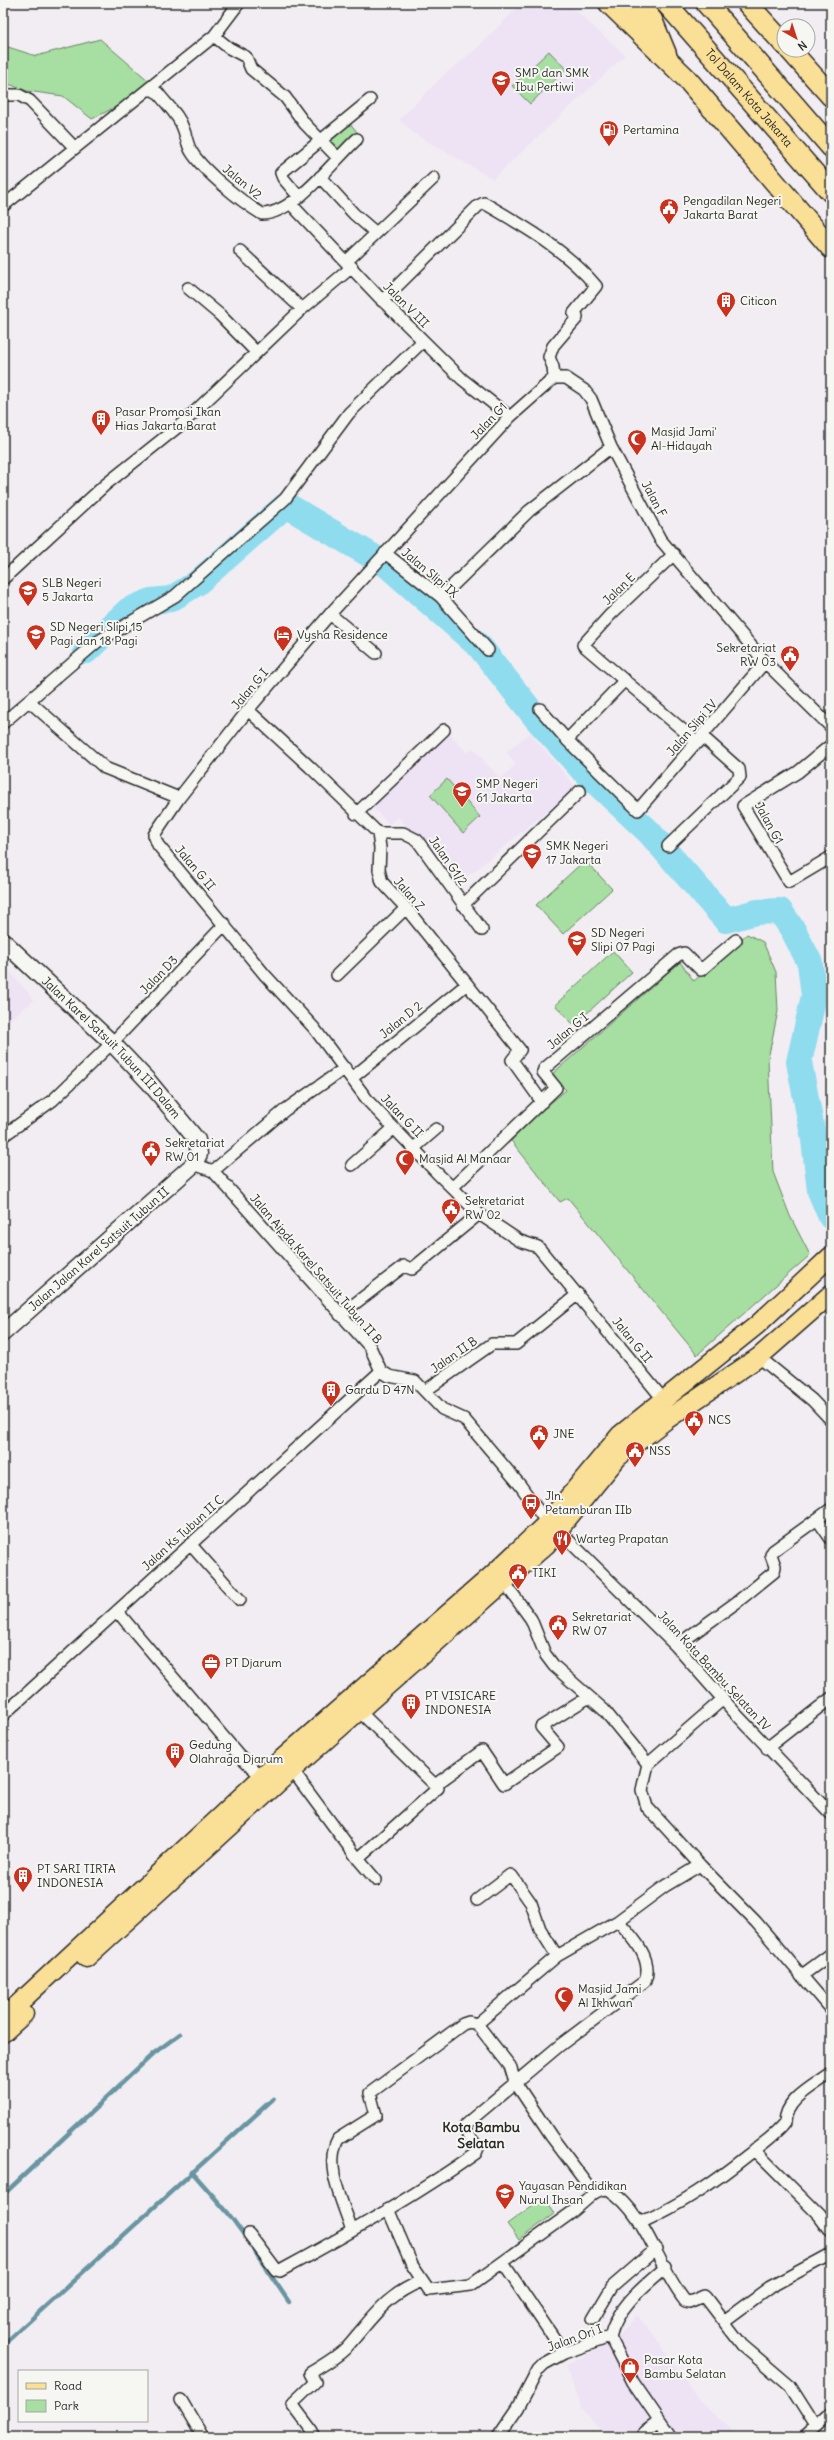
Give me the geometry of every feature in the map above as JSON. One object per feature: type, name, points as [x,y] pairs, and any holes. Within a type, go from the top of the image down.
[{"type":"highway","points":[[608,3],[667,58],[831,248]]},
{"type":"highway","points":[[637,3],[652,20],[667,58]]},
{"type":"highway","name":"Tol Dalam Kota Jakarta","points":[[666,3],[831,192]]},
{"type":"highway","points":[[706,3],[831,147]]},
{"type":"highway","points":[[747,3],[776,35]]},
{"type":"highway","points":[[797,58],[831,96]]},
{"type":"main road","points":[[3,2018],[263,1778],[491,1576],[553,1527],[608,1448],[663,1399],[757,1324],[831,1256]]},
{"type":"main road","points":[[3,2033],[292,1770],[504,1582],[618,1457],[666,1420],[759,1357],[831,1294]]},
{"type":"street","points":[[3,206],[74,146],[150,90],[214,36],[239,3]]},
{"type":"street","points":[[214,36],[229,48],[246,57],[251,69],[285,97],[305,124],[322,139],[337,157]]},
{"type":"street","name":"Jalan V2","points":[[150,90],[180,121],[190,151],[197,159],[250,207],[262,214],[269,214],[290,204],[300,197],[357,138]]},
{"type":"street","points":[[3,95],[18,95],[30,101],[74,146]]},
{"type":"street","points":[[300,197],[281,174],[370,100]]},
{"type":"street","points":[[320,177],[354,214],[376,233]]},
{"type":"street","points":[[3,579],[105,484],[184,422],[349,264],[376,233],[434,178]]},
{"type":"street","points":[[382,301],[478,206],[484,203],[521,223],[545,240],[578,265],[596,286],[574,313],[578,316],[577,318],[553,346],[549,357],[553,367],[554,378],[566,378],[584,390],[591,399],[611,447],[529,511],[441,597]]},
{"type":"street","name":"Jalan V III","points":[[290,204],[349,264],[382,301],[462,379],[510,417]]},
{"type":"street","points":[[240,251],[302,309]]},
{"type":"street","points":[[188,288],[220,315],[256,352]]},
{"type":"street","points":[[3,723],[96,642],[171,598],[285,499],[349,413],[423,341]]},
{"type":"street","name":"Jalan G1","points":[[381,558],[510,417],[554,378]]},
{"type":"street","name":"Jalan F","points":[[611,447],[660,539],[766,662],[831,727]]},
{"type":"street","name":"Jalan E","points":[[625,680],[583,644],[610,615],[674,554]]},
{"type":"street","name":"Jalan Slipi IX","points":[[381,558],[441,597],[488,650]]},
{"type":"street","name":"Jalan G I","points":[[158,845],[154,835],[179,798],[248,710],[330,614],[381,558]]},
{"type":"street","points":[[330,614],[376,653]]},
{"type":"street","name":"Jalan Slipi IV","points":[[567,740],[638,810],[766,662]]},
{"type":"street","points":[[540,708],[567,740],[625,680],[739,769],[740,777],[668,846]]},
{"type":"street","points":[[29,701],[105,768],[179,798]]},
{"type":"street","points":[[248,710],[310,767],[356,814],[378,833]]},
{"type":"street","points":[[356,814],[444,730]]},
{"type":"street","name":"Jalan G1","points":[[831,745],[798,772],[743,806],[789,882],[831,857]]},
{"type":"street","points":[[463,905],[580,791]]},
{"type":"street","name":"Jalan G1/2","points":[[378,833],[403,833],[417,840],[482,930]]},
{"type":"street","name":"Jalan Z","points":[[378,833],[380,848],[379,870],[382,882],[406,908],[520,1050],[512,1060],[542,1102]]},
{"type":"street","name":"Jalan G II","points":[[158,845],[345,1068],[369,1102],[479,1214],[520,1241],[538,1247],[663,1399]]},
{"type":"street","points":[[337,975],[406,908]]},
{"type":"street","name":"Jalan D3","points":[[3,1136],[53,1100],[112,1042],[225,924]]},
{"type":"street","name":"Jalan G I","points":[[453,1187],[556,1088],[543,1072],[544,1069],[673,960],[684,953],[701,970],[736,940]]},
{"type":"street","name":"Jalan Karel Satsuit Tubun III Dalam","points":[[3,941],[112,1042],[149,1082],[196,1140],[200,1154],[194,1164]]},
{"type":"street","name":"Jalan D 2","points":[[352,1078],[467,984]]},
{"type":"street","points":[[213,1171],[281,1114],[345,1068]]},
{"type":"street","points":[[352,1165],[394,1128]]},
{"type":"street","points":[[414,1148],[436,1129]]},
{"type":"street","name":"Jalan Aipda Karel Satsuit Tubun II B","points":[[194,1164],[213,1171],[370,1347],[381,1371]]},
{"type":"street","name":"Jalan Jalan Karel Satsuit Tubun II","points":[[3,1334],[194,1164]]},
{"type":"street","points":[[340,1315],[404,1266],[412,1269],[479,1214]]},
{"type":"street","name":"Jalan II B","points":[[425,1391],[492,1344],[516,1344],[578,1294]]},
{"type":"street","points":[[759,1357],[812,1400],[831,1420]]},
{"type":"street","points":[[381,1371],[390,1376],[415,1381],[442,1409],[464,1419],[483,1439],[553,1527]]},
{"type":"street","name":"Jalan Ks Tubun II C","points":[[3,1715],[381,1371]]},
{"type":"street","points":[[676,1646],[737,1602],[774,1572],[775,1566],[771,1555],[773,1551],[831,1509]]},
{"type":"street","points":[[817,1519],[831,1539]]},
{"type":"street","name":"Jalan Kota Bambu Selatan IV","points":[[553,1527],[676,1646],[767,1748],[831,1814]]},
{"type":"street","points":[[190,1544],[240,1600]]},
{"type":"street","points":[[504,1582],[531,1619],[545,1654],[554,1666],[604,1710],[648,1764]]},
{"type":"street","points":[[117,1611],[238,1754],[263,1778]]},
{"type":"street","points":[[435,1785],[482,1751],[504,1784],[558,1748],[541,1727],[589,1697]]},
{"type":"street","points":[[767,1748],[831,1698]]},
{"type":"street","points":[[723,1699],[648,1764],[642,1790],[647,1806],[700,1865],[756,1922],[831,2010]]},
{"type":"street","points":[[358,1859],[438,1788],[359,1712]]},
{"type":"street","points":[[292,1770],[358,1859],[376,1880]]},
{"type":"street","points":[[477,2024],[557,1956],[618,1920],[665,1886],[700,1865]]},
{"type":"street","points":[[476,1900],[510,1875],[512,1876],[531,1903],[540,1929],[557,1956]]},
{"type":"street","points":[[249,2234],[278,2271],[352,2231],[433,2184],[478,2151],[478,2148],[464,2129],[464,2126],[515,2082],[645,1981],[647,1974],[644,1956],[633,1937],[618,1920]]},
{"type":"street","points":[[801,1976],[831,1954]]},
{"type":"street","points":[[352,2231],[335,2178],[333,2158],[337,2140],[376,2115],[370,2093],[463,2024],[469,2022],[477,2024],[510,2066],[515,2082],[551,2136],[594,2194]]},
{"type":"street","points":[[640,2223],[675,2207],[710,2186],[785,2123],[789,2105],[831,2072]]},
{"type":"street","points":[[754,2150],[818,2215],[831,2231]]},
{"type":"street","points":[[388,2209],[412,2265],[429,2290],[467,2287],[503,2263],[594,2194],[605,2189],[613,2192],[640,2223],[686,2301],[690,2302],[704,2296],[747,2351],[790,2386],[816,2427]]},
{"type":"street","points":[[593,2319],[612,2288],[656,2248]]},
{"type":"street","points":[[724,2321],[770,2288],[831,2254]]},
{"type":"street","points":[[503,2263],[564,2354]]},
{"type":"street","points":[[610,2337],[612,2328],[630,2302],[666,2267]]},
{"type":"street","points":[[314,2437],[313,2432],[292,2404],[315,2382],[310,2373],[346,2348],[371,2317],[395,2294],[422,2281]]},
{"type":"street","name":"Jalan Ori I","points":[[498,2437],[518,2408],[538,2370],[544,2364],[564,2354],[610,2337],[633,2382],[658,2421],[671,2437]]},
{"type":"street","points":[[181,2400],[203,2437]]},
{"type":"street","points":[[805,2437],[831,2414]]},
{"type":"street","points":[[644,2437],[644,2432],[658,2421]]},
{"type":"shaded area","name":"SMP dan SMK Ibu Pertiwi","points":[[522,3],[567,3],[625,55],[493,179],[415,134],[399,120],[445,74],[474,51]]},
{"type":"shaded area","name":"SMP Negeri 61 Jakarta","points":[[442,726],[467,753],[473,748],[500,779],[516,764],[506,752],[530,733],[576,787],[461,882],[398,817],[389,824],[365,800]]},
{"type":"shaded area","points":[[3,964],[34,1000],[3,1025]]},
{"type":"shaded area","name":"Pasar Kota Bambu Selatan","points":[[637,2315],[661,2345],[699,2401],[739,2437],[605,2437],[583,2409],[565,2366],[615,2340]]},
{"type":"green space","points":[[100,39],[149,81],[145,92],[92,119],[63,96],[27,91],[3,82],[3,41],[8,47],[36,56]]},
{"type":"green space","points":[[549,51],[566,69],[530,104],[512,86]]},
{"type":"green space","points":[[348,121],[358,133],[337,150],[328,138]]},
{"type":"green space","points":[[447,779],[480,817],[463,833],[430,795]]},
{"type":"green space","points":[[585,860],[612,889],[563,934],[536,905]]},
{"type":"green space","points":[[747,934],[763,942],[776,972],[778,1011],[768,1059],[773,1172],[790,1216],[810,1255],[697,1355],[568,1198],[560,1202],[509,1138],[566,1090],[551,1075],[680,962],[694,981]]},
{"type":"green space","points":[[613,951],[632,972],[574,1025],[555,1005]]},
{"type":"green space","points":[[544,2197],[555,2213],[519,2240],[507,2224]]},
{"type":"waterway","points":[[86,651],[129,610],[151,601],[171,599],[197,583],[286,505],[387,565],[480,647],[537,719],[582,769],[649,832],[726,920],[757,912],[780,911],[793,930],[810,963],[814,996],[799,1062],[814,1140],[820,1191],[831,1217]]},
{"type":"waterway","points":[[3,2195],[154,2053],[180,2034]]},
{"type":"waterway","points":[[3,2345],[273,2099]]},
{"type":"waterway","points":[[192,2172],[228,2213],[247,2239]]},
{"type":"waterway","points":[[251,2246],[289,2302]]},
{"type":"place","name":"SMP dan SMK Ibu Pertiwi","points":[[501,97]]},
{"type":"place","name":"Pertamina","points":[[609,147]]},
{"type":"place","name":"Pengadilan Negeri Jakarta Barat","points":[[669,225]]},
{"type":"place","name":"Citicon","points":[[726,318]]},
{"type":"place","name":"Pasar Promosi Ikan Hias Jakarta Barat","points":[[101,436]]},
{"type":"place","name":"Masjid Jami' Al-Hidayah","points":[[637,456]]},
{"type":"place","name":"SLB Negeri 5 Jakarta","points":[[28,607]]},
{"type":"place","name":"SD Negeri Slipi 15 Pagi dan 18 Pagi","points":[[36,651]]},
{"type":"place","name":"Vysha Residence","points":[[283,652]]},
{"type":"place","name":"Sekretariat RW 03","points":[[790,672]]},
{"type":"place","name":"SMP Negeri 61 Jakarta","points":[[462,808]]},
{"type":"place","name":"SMK Negeri 17 Jakarta","points":[[532,870]]},
{"type":"place","name":"SD Negeri Slipi 07 Pagi","points":[[577,957]]},
{"type":"place","name":"Sekretariat RW 01","points":[[151,1167]]},
{"type":"place","name":"Masjid Al Manaar","points":[[405,1176]]},
{"type":"place","name":"Sekretariat RW 02","points":[[451,1225]]},
{"type":"place","name":"Gardu D 47N","points":[[331,1407]]},
{"type":"place","name":"NCS","points":[[694,1437]]},
{"type":"place","name":"JNE","points":[[539,1451]]},
{"type":"place","name":"NSS","points":[[635,1468]]},
{"type":"place","name":"Jln. Petamburan IIb","points":[[531,1520]]},
{"type":"place","name":"Warteg Prapatan","points":[[562,1556]]},
{"type":"place","name":"TIKI","points":[[518,1590]]},
{"type":"place","name":"Sekretariat RW 07","points":[[558,1641]]},
{"type":"place","name":"PT Djarum","points":[[211,1680]]},
{"type":"place","name":"PT VISICARE INDONESIA","points":[[411,1720]]},
{"type":"place","name":"Gedung Olahraga Djarum","points":[[175,1769]]},
{"type":"place","name":"PT SARI TIRTA INDONESIA","points":[[23,1893]]},
{"type":"place","name":"Masjid Jami Al Ikhwan","points":[[564,2013]]},
{"type":"place","name":"Yayasan Pendidikan Nurul Ihsan","points":[[505,2210]]},
{"type":"place","name":"Pasar Kota Bambu Selatan","points":[[630,2384]]},
{"type":"district","name":"Kota Bambu Selatan","points":[[481,2136]]}]
